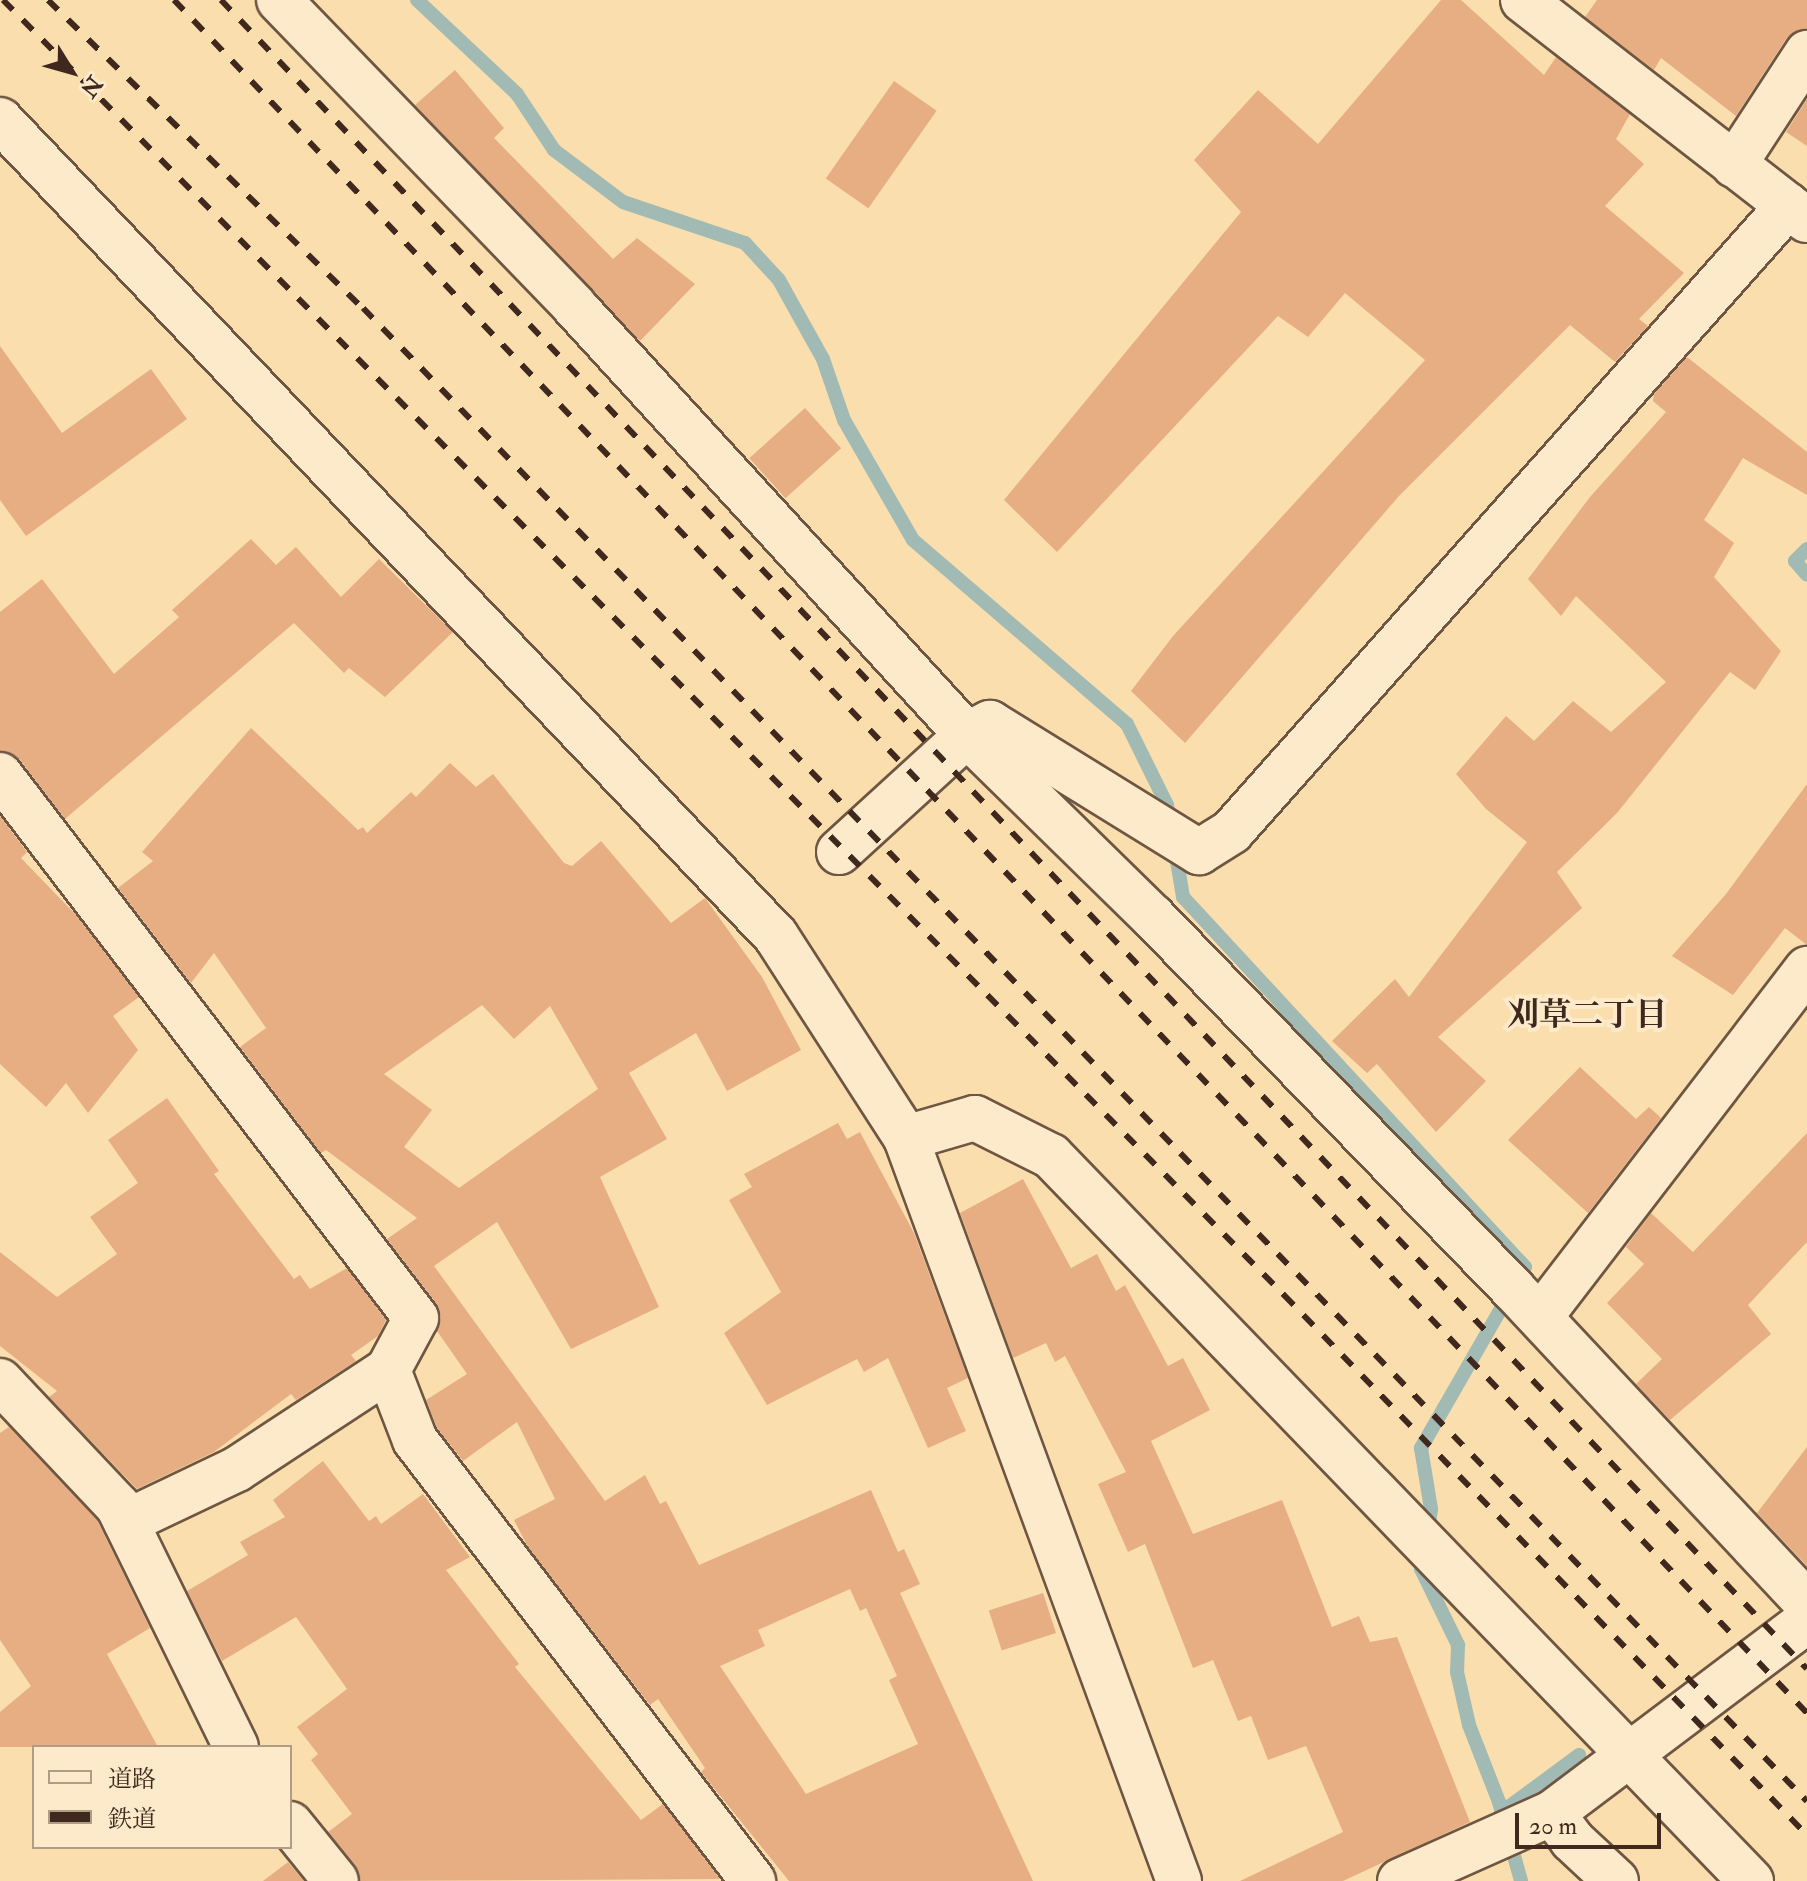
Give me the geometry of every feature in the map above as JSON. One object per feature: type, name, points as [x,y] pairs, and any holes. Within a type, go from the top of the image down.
[{"type":"street","points":[[279,0],[574,306],[967,735],[1153,917],[1540,1317],[1807,1603]]},
{"type":"street","points":[[839,852],[967,735],[990,723],[1199,852],[1232,831],[1798,213],[1523,0]]},
{"type":"street","points":[[1734,165],[1807,53]]},
{"type":"street","points":[[0,120],[776,936],[906,1138],[1179,1881]]},
{"type":"street","points":[[0,775],[416,1318],[388,1370],[237,1469],[126,1522]]},
{"type":"street","points":[[1540,1317],[1807,969]]},
{"type":"street","points":[[906,1138],[975,1118],[1051,1156],[1751,1881]]},
{"type":"street","points":[[388,1370],[415,1440],[753,1881]]},
{"type":"street","points":[[0,1381],[118,1506],[235,1745]]},
{"type":"street","points":[[1400,1881],[1552,1813],[1807,1621]]},
{"type":"street","points":[[1552,1813],[1572,1840],[1616,1881]]},
{"type":"street","points":[[292,1826],[336,1881]]},
{"type":"building","points":[[1441,0],[1461,0],[1544,75],[1556,57],[1630,114],[1616,139],[1644,164],[1605,206],[1684,273],[1639,319],[1648,326],[1615,362],[1570,325],[1399,496],[1185,743],[1131,691],[1173,636],[1425,360],[1345,293],[1308,337],[1278,316],[1057,552],[1004,500],[1241,212],[1194,160],[1258,90],[1318,144]]},
{"type":"building","points":[[1597,0],[1807,0],[1807,28],[1786,39],[1736,116],[1661,58],[1654,70],[1585,17]]},
{"type":"building","points":[[455,70],[504,128],[494,138],[613,259],[637,238],[695,284],[640,341],[415,105]]},
{"type":"building","points":[[894,81],[937,111],[868,208],[826,178]]},
{"type":"building","points":[[1807,99],[1807,146],[1786,132]]},
{"type":"building","points":[[0,346],[62,433],[151,369],[187,419],[26,536],[0,500]]},
{"type":"building","points":[[1687,357],[1807,452],[1807,495],[1743,458],[1704,520],[1734,543],[1714,577],[1781,651],[1755,690],[1730,672],[1617,813],[1557,872],[1582,908],[1438,1037],[1486,1081],[1436,1132],[1377,1064],[1367,1073],[1332,1041],[1395,979],[1409,997],[1527,842],[1486,809],[1456,774],[1506,716],[1534,741],[1573,701],[1611,732],[1666,682],[1576,596],[1561,616],[1528,579],[1590,497],[1666,412],[1653,401],[1654,394]]},
{"type":"building","points":[[805,408],[841,448],[785,498],[749,458]]},
{"type":"building","points":[[251,539],[276,565],[296,547],[341,597],[379,559],[453,632],[385,697],[349,668],[344,673],[294,623],[65,819],[20,760],[0,751],[0,612],[42,579],[114,674],[179,617],[172,610]]},
{"type":"building","points":[[251,728],[358,830],[363,827],[367,833],[411,792],[416,797],[450,763],[476,787],[493,774],[564,863],[572,866],[601,841],[671,923],[705,898],[762,977],[801,1050],[727,1091],[696,1033],[629,1073],[667,1139],[600,1177],[659,1307],[571,1349],[497,1222],[434,1266],[605,1501],[645,1475],[660,1504],[666,1501],[699,1565],[871,1490],[898,1552],[904,1549],[920,1584],[900,1593],[1033,1881],[789,1881],[701,1772],[705,1768],[658,1699],[650,1705],[528,1547],[514,1520],[555,1499],[517,1422],[463,1461],[437,1428],[426,1400],[467,1374],[437,1331],[441,1317],[436,1303],[387,1239],[417,1218],[326,1150],[321,1153],[240,1047],[266,1028],[214,953],[191,983],[118,888],[153,861],[142,852]],"holes":[[[482,1005],[514,1039],[550,1006],[598,1089],[459,1188],[404,1147],[432,1110],[384,1074]],[[850,1589],[860,1611],[866,1608],[897,1676],[889,1680],[918,1744],[806,1794],[720,1666],[765,1646],[758,1630]]]},
{"type":"building","points":[[1807,784],[1807,945],[1785,928],[1733,995],[1672,956],[1726,894]]},
{"type":"building","points":[[0,816],[27,852],[21,858],[75,914],[139,997],[113,1016],[138,1050],[88,1113],[66,1083],[46,1107],[0,1064]]},
{"type":"building","points":[[1580,1067],[1636,1119],[1649,1107],[1661,1118],[1588,1213],[1508,1140]]},
{"type":"building","points":[[167,1098],[219,1171],[214,1174],[294,1279],[300,1275],[310,1289],[347,1268],[386,1320],[378,1336],[351,1355],[356,1361],[296,1400],[291,1394],[214,1452],[137,1489],[49,1397],[57,1391],[0,1346],[0,1252],[57,1297],[117,1254],[90,1217],[138,1183],[108,1140]]},
{"type":"building","points":[[838,1123],[847,1139],[860,1132],[914,1233],[968,1378],[947,1388],[966,1431],[928,1448],[888,1358],[864,1372],[857,1359],[767,1405],[724,1333],[781,1292],[729,1200],[752,1187],[744,1174]]},
{"type":"building","points":[[1807,1133],[1807,1242],[1748,1305],[1771,1334],[1670,1420],[1636,1384],[1662,1359],[1607,1303],[1644,1264],[1626,1247],[1651,1213],[1693,1252]]},
{"type":"building","points":[[1023,1179],[1071,1268],[1097,1254],[1116,1291],[1125,1285],[1168,1366],[1183,1358],[1210,1410],[1151,1441],[1193,1534],[1282,1500],[1332,1627],[1359,1616],[1370,1642],[1397,1637],[1470,1822],[1343,1881],[1240,1881],[1343,1832],[1306,1746],[1268,1760],[1251,1716],[1238,1721],[1213,1660],[1193,1668],[1145,1544],[1128,1552],[1098,1484],[1126,1472],[1065,1356],[1055,1362],[1046,1343],[1013,1358],[960,1213]]},
{"type":"building","points":[[9,1427],[97,1520],[150,1628],[107,1654],[157,1745],[0,1747],[0,1712],[31,1686],[0,1640],[0,1433]]},
{"type":"building","points":[[1807,1447],[1807,1566],[1757,1513]]},
{"type":"building","points":[[323,1461],[369,1521],[376,1516],[381,1524],[423,1494],[470,1557],[446,1570],[519,1664],[515,1667],[641,1820],[663,1804],[720,1879],[360,1881],[355,1865],[328,1832],[352,1814],[311,1760],[318,1754],[297,1727],[347,1689],[296,1617],[222,1661],[187,1591],[248,1555],[240,1542],[285,1517],[273,1500]]},
{"type":"building","points":[[1043,1593],[1056,1633],[1002,1651],[989,1611]]},
{"type":"building","points":[[288,1862],[304,1881],[263,1881]]},
{"type":"waterway","points":[[417,0],[517,94],[554,150],[623,202],[745,243],[779,280],[823,359],[844,420],[913,540],[1127,724],[1167,805],[1170,824]]},
{"type":"waterway","points":[[1807,549],[1795,561],[1807,575]]},
{"type":"waterway","points":[[1175,849],[1183,897],[1525,1267],[1421,1448],[1431,1509],[1427,1536]]},
{"type":"waterway","points":[[1423,1556],[1421,1569],[1458,1645],[1457,1672],[1469,1725],[1499,1802],[1521,1881]]},
{"type":"waterway","points":[[1502,1812],[1579,1755]]},
{"type":"railway","points":[[3,0],[1284,1295],[1807,1835]]},
{"type":"railway","points":[[48,0],[363,308],[1807,1801]]},
{"type":"railway","points":[[174,0],[1807,1713]]},
{"type":"railway","points":[[221,0],[1807,1669]]},
{"type":"district","name":"刈草二丁目","points":[[1587,1015]]}]
